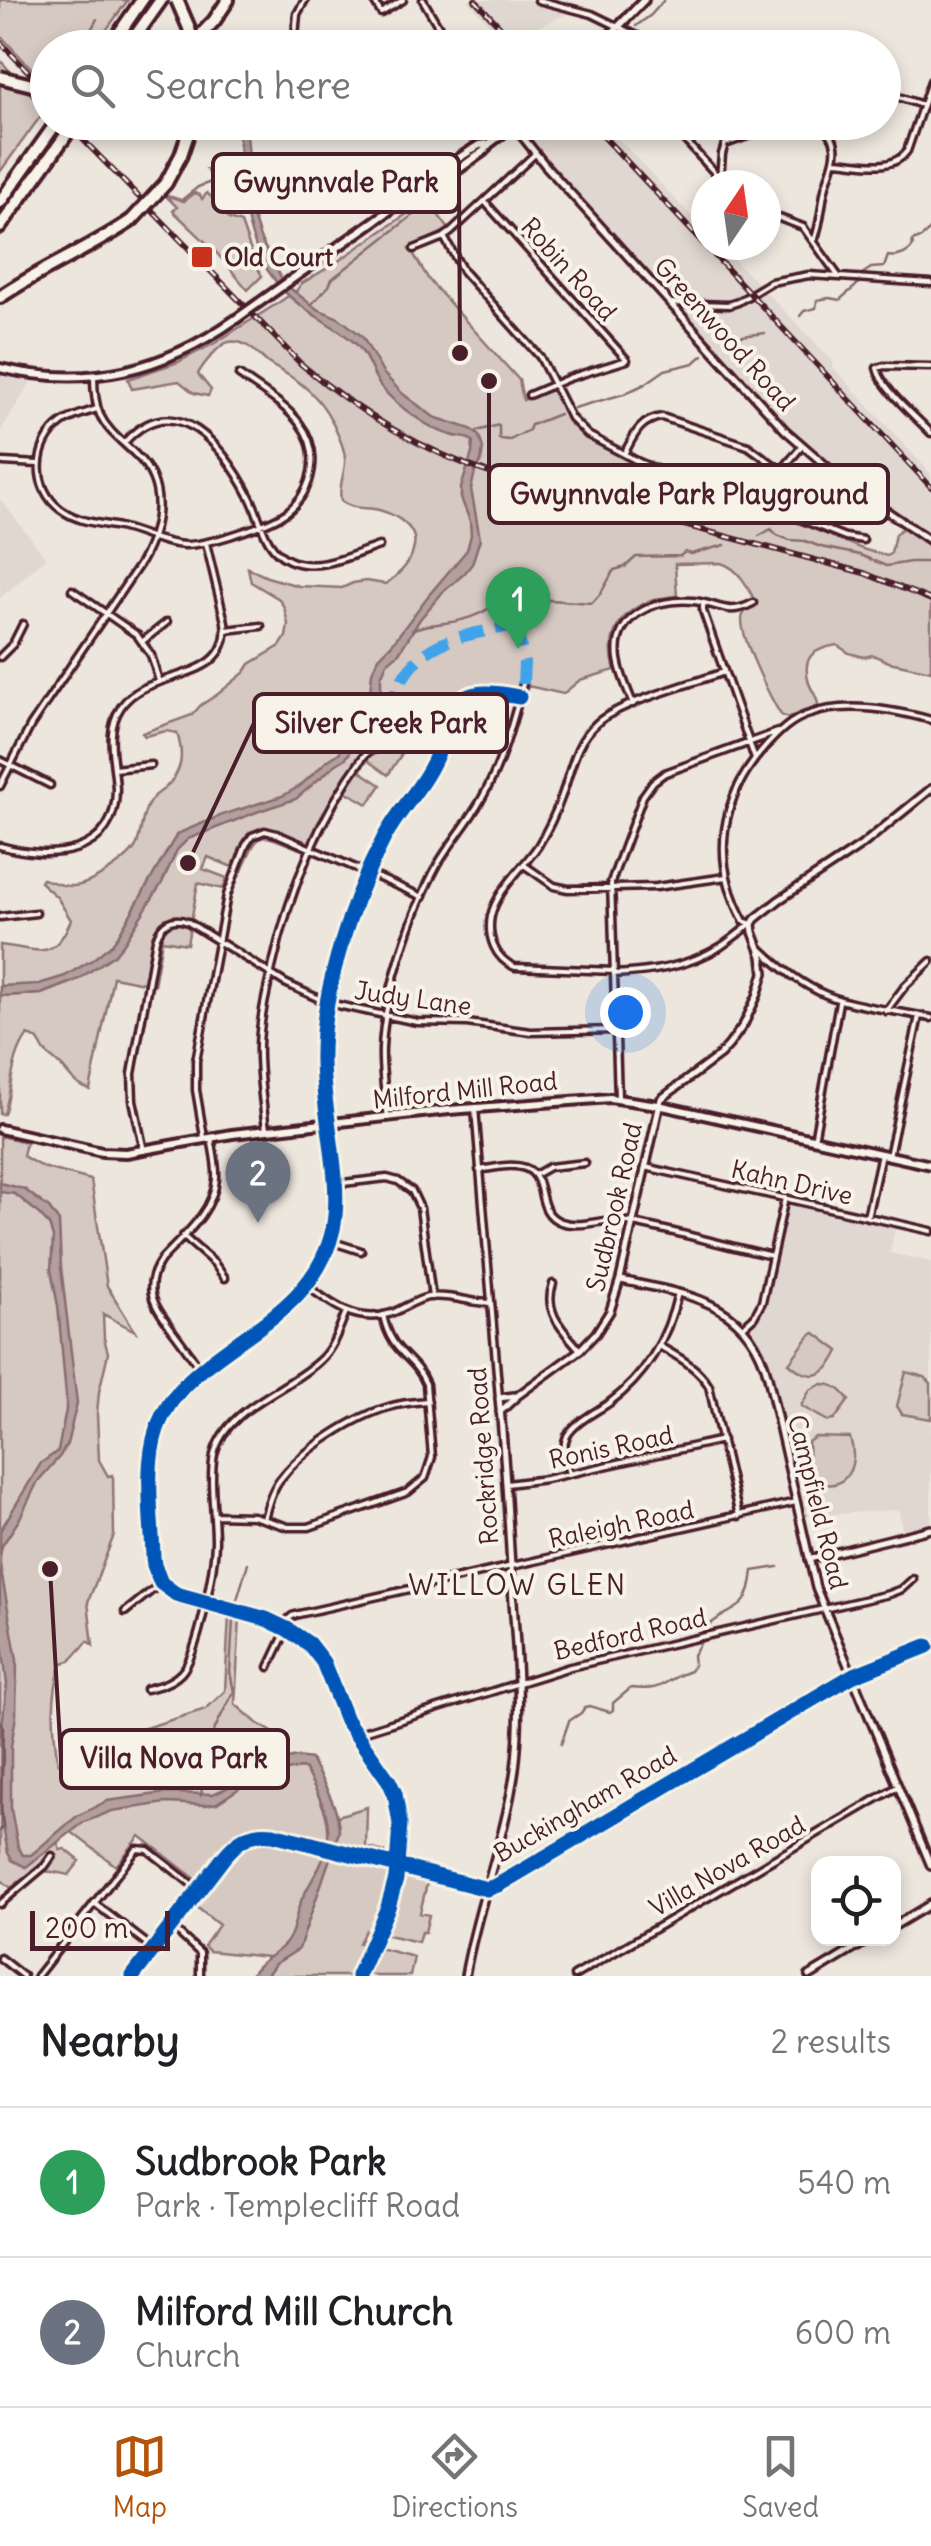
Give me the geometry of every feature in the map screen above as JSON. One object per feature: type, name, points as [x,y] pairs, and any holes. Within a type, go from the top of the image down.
[{"type":"highway","points":[[122,30],[142,0]]},
{"type":"highway","points":[[140,30],[161,0]]},
{"type":"highway","points":[[177,0],[189,30]]},
{"type":"highway","points":[[206,30],[228,0]]},
{"type":"highway","points":[[0,77],[30,84]]},
{"type":"highway","points":[[0,202],[45,140]]},
{"type":"highway","points":[[0,227],[63,140]]},
{"type":"highway","points":[[0,296],[132,220],[166,183],[187,140]]},
{"type":"main road","points":[[615,30],[644,0]]},
{"type":"main road","points":[[0,368],[40,376],[94,376],[151,365],[197,345],[413,194],[416,186],[478,146],[494,140]]},
{"type":"main road","name":"Milford Mill Road","points":[[0,1130],[102,1152],[144,1151],[266,1130],[474,1108],[618,1098],[931,1166]]},
{"type":"street","points":[[297,30],[305,0]]},
{"type":"street","points":[[376,0],[381,14],[403,0]]},
{"type":"street","points":[[423,0],[440,30]]},
{"type":"street","points":[[538,0],[592,14],[624,30]]},
{"type":"street","points":[[835,161],[887,164],[898,160],[907,151],[931,81]]},
{"type":"street","points":[[901,98],[923,106]]},
{"type":"street","name":"Greenwood Road","points":[[526,140],[759,404],[847,484],[931,542]]},
{"type":"street","points":[[685,140],[713,170]]},
{"type":"street","points":[[721,170],[725,144],[737,140]]},
{"type":"street","points":[[814,241],[824,190],[835,161],[832,140]]},
{"type":"street","points":[[414,250],[444,237],[535,154]]},
{"type":"street","name":"Robin Road","points":[[485,202],[627,360],[554,384]]},
{"type":"street","points":[[781,219],[803,228],[839,277]]},
{"type":"street","points":[[444,237],[464,271],[544,364],[576,425],[588,435],[687,482],[863,540]]},
{"type":"street","points":[[670,303],[729,305],[764,286],[809,275],[931,283]]},
{"type":"street","points":[[931,367],[877,368],[884,382],[931,433]]},
{"type":"street","points":[[0,786],[32,726],[141,562],[152,538],[158,510],[156,486],[145,465],[109,429],[98,409],[94,376]]},
{"type":"street","points":[[98,409],[59,425],[47,440],[40,464],[45,491],[61,510],[77,518],[178,544],[206,543],[284,514],[302,495],[312,468],[305,431],[291,413],[239,376]]},
{"type":"street","points":[[529,396],[554,384]]},
{"type":"street","points":[[624,454],[639,426],[662,417],[748,446],[781,470]]},
{"type":"street","points":[[123,444],[141,427],[160,420],[176,420],[196,427],[212,441],[244,486],[265,537],[287,559],[303,564],[326,563],[379,546]]},
{"type":"street","points":[[764,506],[773,482],[802,446]]},
{"type":"street","points":[[2,462],[40,464]]},
{"type":"street","points":[[0,846],[50,855],[71,852],[90,843],[104,829],[116,793],[112,734],[118,711],[134,693],[212,661],[222,646],[226,630],[206,543]]},
{"type":"street","points":[[72,590],[142,641],[159,681]]},
{"type":"street","points":[[633,704],[618,658],[620,639],[628,621],[652,605],[690,601],[733,610],[753,602]]},
{"type":"street","points":[[703,603],[755,759]]},
{"type":"street","points":[[142,641],[167,622]]},
{"type":"street","points":[[0,657],[14,644],[22,624]]},
{"type":"street","points":[[226,630],[261,626]]},
{"type":"street","points":[[724,672],[605,716],[584,738],[557,810],[543,837],[498,899],[490,920],[494,947],[507,964],[614,972],[660,970],[692,960],[752,924],[764,910],[862,845],[931,789]]},
{"type":"street","points":[[388,1118],[382,1050],[404,945],[438,864],[492,781],[523,684]]},
{"type":"street","points":[[358,1976],[388,1906],[398,1865],[400,1824],[395,1794],[384,1770],[340,1708],[323,1662],[309,1644],[284,1627],[176,1594],[162,1582],[153,1557],[154,1438],[164,1412],[188,1381],[269,1321],[306,1284],[321,1260],[335,1215],[322,1060],[328,1003],[345,931],[392,824],[432,765],[458,704],[466,696],[482,692],[520,697]]},
{"type":"street","points":[[752,924],[744,921],[734,904],[726,877],[724,838],[738,786],[755,759],[780,731],[798,718],[830,710],[885,710],[931,720]]},
{"type":"street","points":[[618,1098],[611,888],[640,803],[653,782],[672,770],[780,731]]},
{"type":"street","points":[[266,1130],[259,1043],[282,925],[325,816],[364,756],[377,749]]},
{"type":"street","points":[[0,760],[50,785]]},
{"type":"street","points":[[114,769],[151,765]]},
{"type":"street","points":[[202,1370],[159,1311],[151,1291],[155,1269],[204,1212],[215,1188],[216,1169],[196,1090],[195,1070],[226,895],[249,840],[260,832],[270,831],[423,896]]},
{"type":"street","points":[[524,865],[561,888],[673,885],[726,877]]},
{"type":"street","points":[[0,917],[36,913]]},
{"type":"street","name":"Judy Lane","points":[[144,1151],[132,1100],[132,1074],[156,939],[168,921],[188,922],[296,989],[328,1003],[417,1022],[467,1023],[531,1032],[616,1030]]},
{"type":"street","points":[[658,1105],[660,1099],[730,1046],[758,996],[764,968],[752,924]]},
{"type":"street","points":[[760,948],[812,989],[839,1001],[931,1018]]},
{"type":"street","points":[[886,1011],[931,961]]},
{"type":"street","points":[[764,968],[775,962]]},
{"type":"street","points":[[814,1140],[839,1001]]},
{"type":"street","points":[[867,1217],[919,1016]]},
{"type":"street","name":"Sudbrook Road","points":[[500,1412],[580,1350],[610,1311],[658,1105]]},
{"type":"street","name":"Rockridge Road","points":[[464,1976],[503,1830],[518,1726],[507,1484],[474,1108]]},
{"type":"street","points":[[535,1175],[553,1166],[585,1164]]},
{"type":"street","name":"Kahn Drive","points":[[645,1167],[931,1232]]},
{"type":"street","points":[[480,1170],[527,1168],[535,1175],[543,1204],[559,1221],[618,1221],[772,1256]]},
{"type":"street","points":[[334,1184],[387,1178],[412,1191],[420,1208],[432,1297]]},
{"type":"street","points":[[743,1327],[760,1308],[786,1198]]},
{"type":"street","points":[[183,1236],[225,1278]]},
{"type":"street","points":[[330,1240],[361,1250]]},
{"type":"street","name":"Campfield Road","points":[[620,1280],[678,1292],[712,1304],[743,1327],[753,1340],[765,1364],[808,1559],[824,1610],[931,1866]]},
{"type":"street","points":[[306,1284],[346,1312],[368,1316],[383,1315],[432,1297],[491,1304]]},
{"type":"street","points":[[552,1284],[552,1313],[580,1350]]},
{"type":"street","points":[[568,1474],[564,1448],[570,1432],[628,1386],[659,1346],[678,1292]]},
{"type":"street","points":[[146,1689],[172,1680],[186,1666],[206,1602],[214,1556],[213,1458],[219,1441],[257,1403],[319,1362],[330,1349],[346,1312]]},
{"type":"street","points":[[214,1515],[244,1515],[288,1527],[320,1526],[418,1486],[429,1471],[432,1457],[424,1378],[391,1342],[383,1315]]},
{"type":"street","points":[[659,1346],[688,1362],[705,1380],[739,1516]]},
{"type":"street","name":"Sudbrook Road","points":[[499,1398],[517,1396]]},
{"type":"street","points":[[264,1519],[282,1476],[316,1446],[381,1409],[428,1401]]},
{"type":"street","name":"Ronis Road","points":[[507,1484],[722,1440]]},
{"type":"street","name":"Raleigh Road","points":[[284,1627],[292,1616],[300,1614],[796,1502]]},
{"type":"street","points":[[808,1559],[931,1528]]},
{"type":"street","name":"Bedford Road","points":[[356,1734],[570,1667],[896,1592],[913,1579]]},
{"type":"street","points":[[125,1612],[162,1582]]},
{"type":"street","points":[[270,1667],[284,1627]]},
{"type":"street","name":"Buckingham Road","points":[[133,1976],[233,1846],[248,1836],[273,1834],[487,1888],[498,1885],[852,1676],[928,1646]]},
{"type":"street","name":"Villa Nova Road","points":[[574,1976],[898,1787]]},
{"type":"street","points":[[37,1976],[140,1848],[148,1850],[199,1890]]},
{"type":"street","points":[[0,1904],[52,1856]]},
{"type":"street","points":[[94,1904],[154,1949]]},
{"type":"street","points":[[901,1922],[931,1904]]},
{"type":"street","points":[[171,1926],[200,1953],[200,1976]]},
{"type":"street","points":[[809,1976],[859,1946]]},
{"type":"street","points":[[0,1958],[23,1976]]},
{"type":"shaded area","points":[[0,0],[128,0],[106,30],[30,30],[30,67],[0,35]]},
{"type":"shaded area","points":[[467,0],[529,0],[573,11],[532,30],[495,30]]},
{"type":"shaded area","points":[[0,60],[30,93],[30,131],[0,172]]},
{"type":"shaded area","points":[[530,140],[619,140],[691,216],[691,260],[734,260],[759,285],[745,300],[762,288],[834,362],[832,366],[931,474],[931,535],[850,480],[810,446]]},
{"type":"shaded area","points":[[195,193],[202,199],[207,193],[229,219],[241,223],[262,276],[248,290],[173,211],[177,207],[165,195],[184,201]]},
{"type":"shaded area","points":[[427,200],[449,229],[410,248],[429,280],[519,380],[523,400],[552,390],[567,419],[581,433],[638,465],[789,518],[862,549],[887,556],[895,534],[904,527],[931,545],[931,671],[873,655],[849,653],[837,645],[829,647],[808,660],[809,683],[818,705],[788,718],[782,716],[763,682],[745,635],[743,615],[756,604],[743,579],[721,563],[675,564],[677,596],[635,608],[617,627],[612,653],[615,670],[580,680],[563,694],[528,686],[523,704],[486,697],[488,711],[480,726],[456,720],[442,757],[410,741],[388,775],[367,760],[360,771],[381,785],[368,804],[345,791],[319,841],[299,849],[276,839],[262,838],[252,847],[242,871],[208,857],[203,869],[227,878],[223,889],[198,883],[187,944],[162,940],[154,985],[113,977],[90,1090],[76,1082],[37,1039],[28,1035],[15,1063],[4,1114],[0,1114],[0,996],[41,994],[73,982],[115,954],[65,980],[0,991],[0,945],[43,950],[58,943],[71,920],[57,897],[40,882],[42,879],[65,886],[80,885],[118,864],[137,844],[149,804],[178,770],[181,749],[177,733],[142,733],[192,715],[250,664],[280,646],[286,637],[284,607],[279,599],[251,582],[248,568],[299,586],[342,588],[366,581],[385,584],[404,568],[414,547],[413,534],[393,515],[341,501],[344,454],[326,411],[302,385],[246,345],[225,343],[203,366],[198,374],[211,390],[208,396],[194,393],[179,381],[132,389],[128,379],[178,362],[215,343]]},
{"type":"shaded area","points":[[0,376],[31,382],[0,432]]},
{"type":"shaded area","points":[[0,499],[46,558],[0,598]]},
{"type":"shaded area","points":[[0,1136],[26,1142],[23,1156],[42,1167],[91,1180],[107,1286],[135,1331],[103,1314],[108,1353],[97,1414],[99,1460],[113,1478],[114,1535],[88,1602],[93,1645],[88,1641],[70,1661],[62,1663],[58,1675],[54,1713],[58,1764],[142,1729],[206,1709],[225,1691],[229,1615],[240,1618],[235,1704],[274,1733],[277,1771],[305,1769],[328,1819],[367,1807],[366,1847],[395,1855],[393,1870],[428,1879],[420,1913],[429,1915],[418,1942],[366,1930],[359,1943],[414,1957],[410,1976],[377,1976],[351,1970],[349,1976],[266,1976],[275,1964],[267,1957],[209,1951],[204,1946],[219,1925],[194,1905],[207,1888],[140,1836],[116,1866],[65,1827],[56,1835],[60,1850],[65,1849],[80,1861],[69,1875],[38,1872],[11,1888],[0,1879]]},
{"type":"shaded area","points":[[790,1203],[895,1227],[890,1253],[931,1262],[931,1526],[903,1534],[899,1510],[803,1516],[771,1373],[749,1328],[763,1307]]},
{"type":"shaded area","points":[[815,1333],[839,1351],[829,1367],[811,1375],[789,1363]]},
{"type":"shaded area","points":[[906,1372],[925,1377],[931,1383],[931,1419],[902,1414],[897,1406]]},
{"type":"shaded area","points":[[822,1384],[838,1388],[849,1400],[834,1420],[828,1421],[801,1406],[810,1390]]},
{"type":"shaded area","points":[[815,1437],[850,1438],[853,1460],[846,1477],[839,1482],[830,1485],[809,1478],[808,1442]]},
{"type":"water","points":[[239,140],[247,140],[251,183],[248,202],[260,238],[290,288],[362,336],[383,373],[403,394],[434,417],[471,429],[479,436],[483,448],[481,462],[471,489],[480,539],[472,564],[443,592],[399,653],[387,663],[381,677],[381,692],[346,758],[296,799],[188,839],[177,850],[162,883],[124,943],[79,979],[41,994],[0,996],[0,986],[39,984],[65,976],[112,944],[177,834],[282,796],[339,753],[354,714],[370,693],[372,672],[379,657],[467,550],[470,521],[461,488],[473,441],[433,428],[404,409],[382,388],[355,343],[287,294],[260,257],[252,236]]},
{"type":"water","points":[[0,1183],[24,1189],[49,1208],[59,1222],[77,1403],[67,1444],[38,1481],[0,1556],[0,1531],[41,1463],[58,1451],[66,1396],[51,1270],[53,1237],[49,1225],[37,1212],[15,1194],[0,1192]]},
{"type":"water","points":[[0,1565],[17,1660],[11,1809],[23,1855],[31,1855],[77,1816],[107,1801],[165,1793],[213,1794],[257,1767],[296,1757],[311,1759],[333,1803],[339,1832],[299,1949],[275,1964],[266,1976],[250,1976],[288,1940],[327,1846],[325,1812],[301,1768],[246,1784],[217,1803],[166,1803],[112,1811],[84,1822],[26,1867],[12,1860],[2,1821],[1,1734],[7,1684],[0,1628]]},
{"type":"waterway","points":[[636,26],[664,0]]},
{"type":"waterway","points":[[91,30],[97,19]]},
{"type":"waterway","points":[[206,169],[221,189],[223,203],[245,207]]},
{"type":"waterway","points":[[183,199],[216,180]]},
{"type":"waterway","points":[[311,305],[332,279],[417,212]]},
{"type":"waterway","points":[[862,274],[884,267],[888,256],[905,253],[913,246],[912,241],[931,229]]},
{"type":"waterway","points":[[800,316],[816,308],[817,300],[840,300],[860,281]]},
{"type":"waterway","points":[[729,340],[765,333]]},
{"type":"waterway","points":[[574,408],[624,394],[665,370],[694,363],[703,355]]},
{"type":"waterway","points":[[477,431],[499,425],[499,439],[510,440],[531,425],[559,414]]},
{"type":"waterway","points":[[759,536],[771,529],[790,540],[860,555],[886,566],[931,562]]},
{"type":"waterway","points":[[412,630],[471,617],[506,597],[592,603],[614,570],[625,567],[636,557],[680,556],[725,545]]},
{"type":"waterway","points":[[236,1603],[248,1563]]},
{"type":"waterway","points":[[707,1627],[743,1603],[753,1571],[778,1567]]},
{"type":"waterway","points":[[201,1796],[202,1770],[208,1764],[213,1735],[234,1692],[230,1672],[233,1619]]},
{"type":"waterway","points":[[561,1744],[569,1721],[585,1707],[610,1712],[613,1703],[631,1688],[658,1687],[690,1671],[701,1642]]},
{"type":"railway","points":[[475,0],[503,30]]},
{"type":"railway","points":[[0,42],[30,73]]},
{"type":"railway","points":[[83,140],[301,364],[391,428],[440,454],[492,474],[864,573],[931,600]]},
{"type":"railway","points":[[607,140],[931,487]]},
{"type":"marked path","points":[[377,749],[382,726],[402,680],[430,650],[466,635],[532,621]]},
{"type":"marked path","points":[[516,625],[524,663],[523,684]]},
{"type":"cycle path","points":[[358,1976],[396,1879],[400,1824],[395,1794],[346,1720],[323,1662],[309,1644],[266,1619],[176,1594],[161,1583],[153,1557],[151,1459],[157,1429],[172,1400],[194,1376],[275,1315],[300,1291],[320,1263],[333,1229],[336,1190],[323,1082],[323,1036],[332,977],[350,918],[384,838],[430,769],[456,707],[476,694],[519,697]]},
{"type":"cycle path","points":[[133,1976],[224,1857],[252,1835],[273,1834],[487,1889],[852,1676],[927,1646]]},
{"type":"place","name":"Old Court","points":[[202,257]]},
{"type":"place","name":"Gwynnvale Park","points":[[460,353]]},
{"type":"place","name":"Gwynnvale Park Playground","points":[[489,381]]},
{"type":"place","name":"Sudbrook Park","points":[[518,649]]},
{"type":"place","name":"Silver Creek Park","points":[[188,863]]},
{"type":"place","name":"Milford Mill Church","points":[[258,1223]]},
{"type":"place","name":"Villa Nova Park","points":[[50,1569]]},
{"type":"district","name":"WILLOW GLEN","points":[[518,1585]]}]
